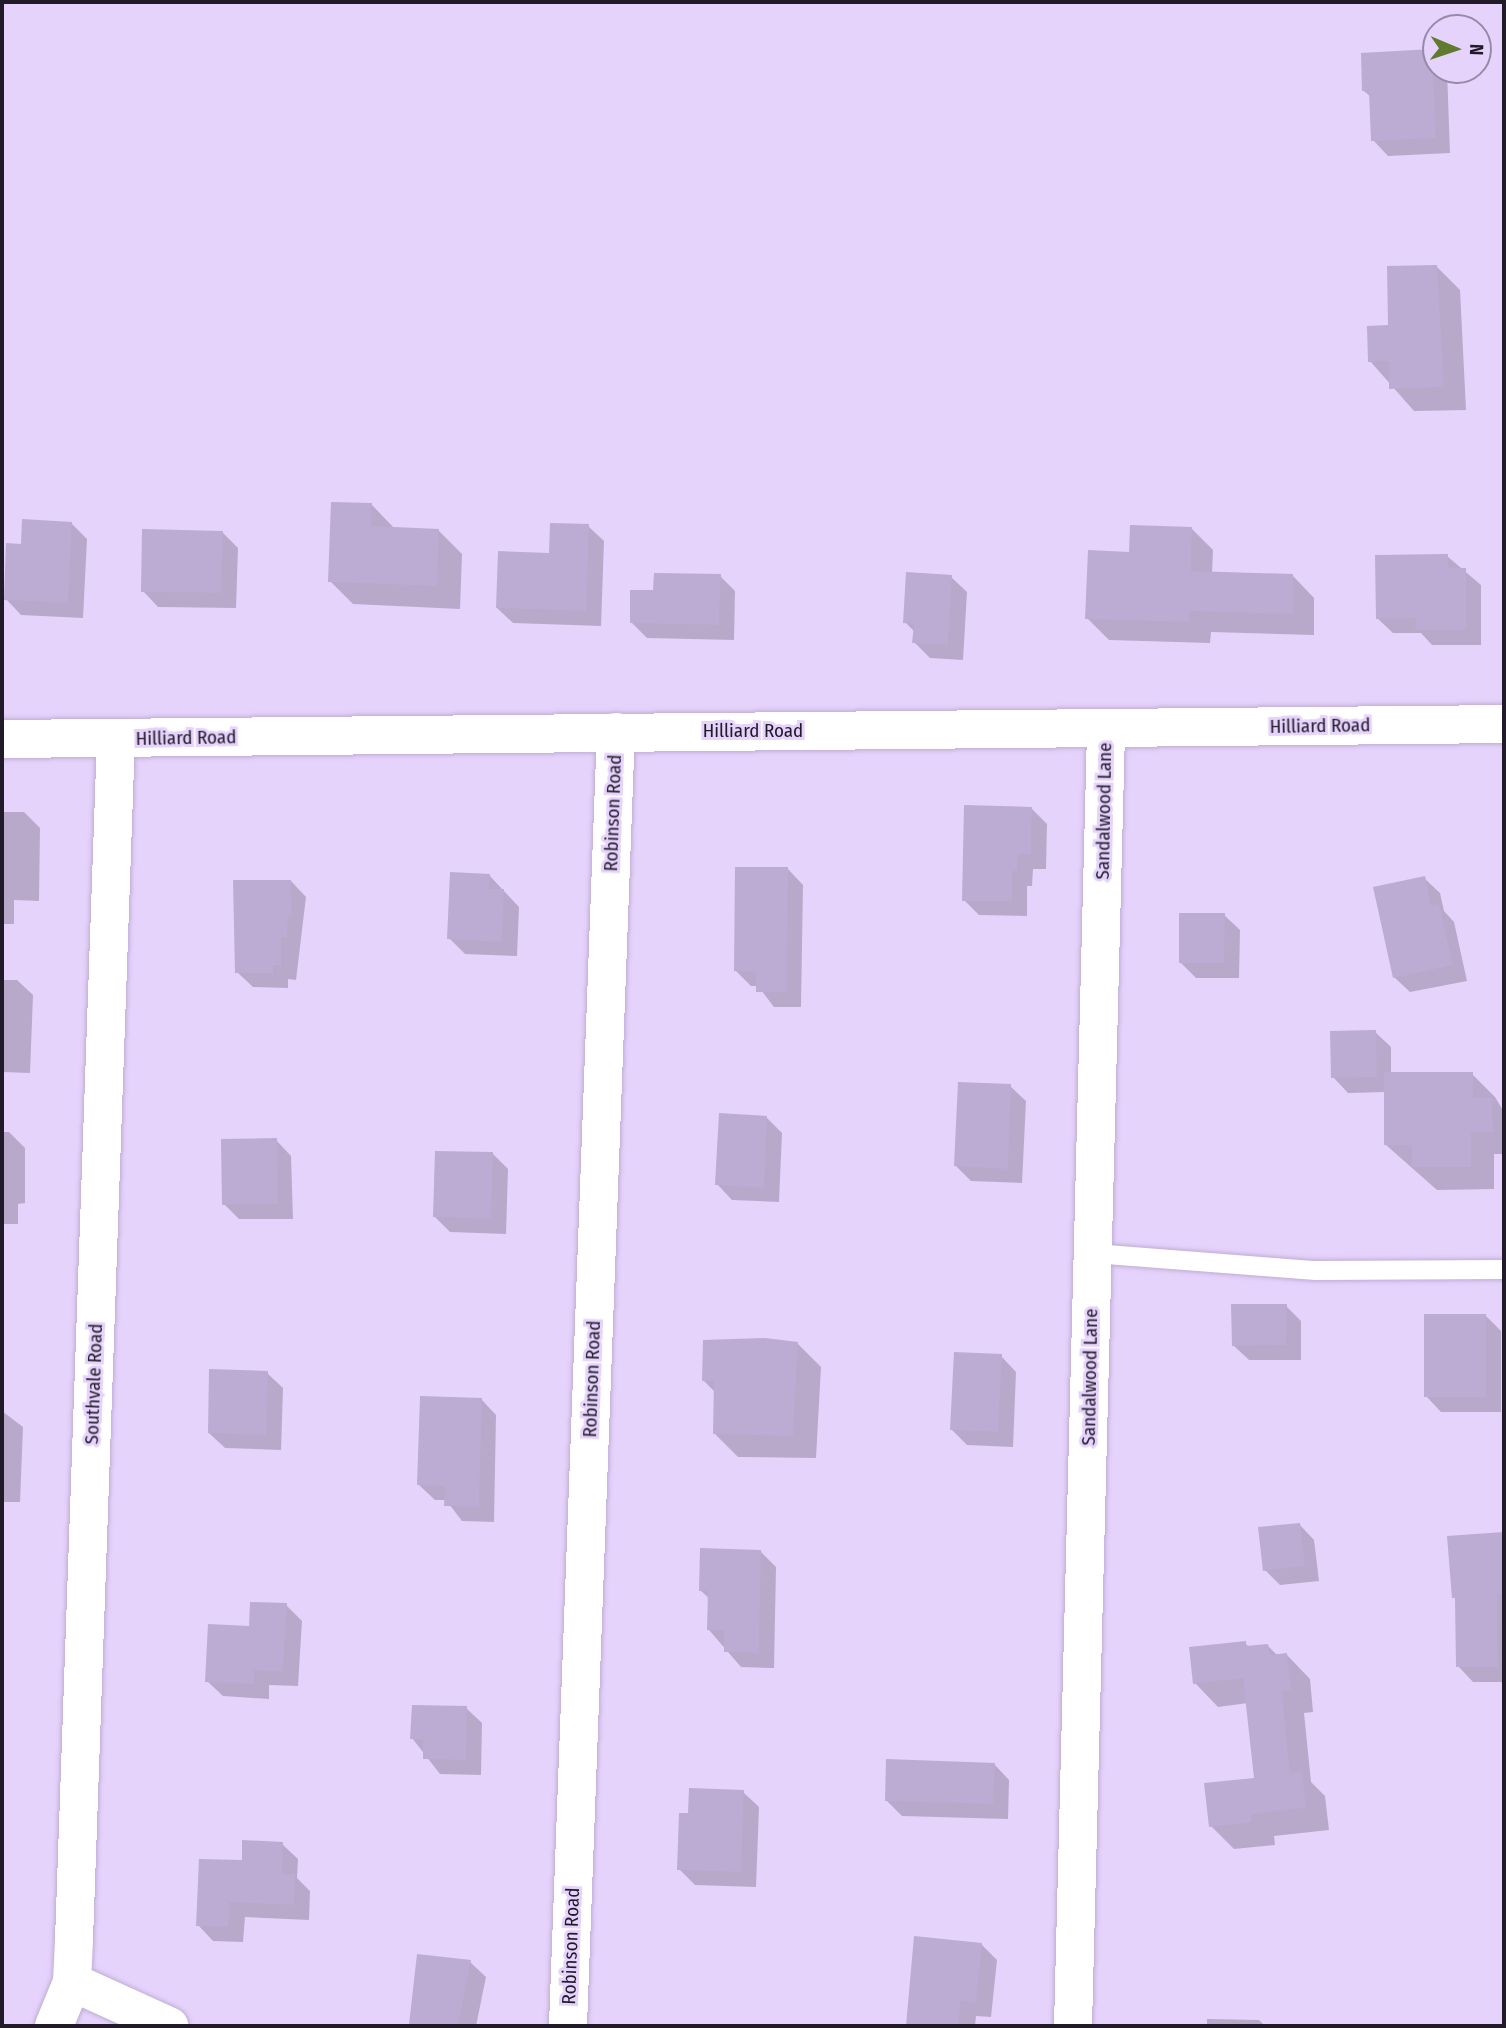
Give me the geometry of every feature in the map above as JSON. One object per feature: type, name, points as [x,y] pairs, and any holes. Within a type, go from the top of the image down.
[{"type":"street","name":"Hilliard Road","points":[[2,739],[1504,724]]},
{"type":"street","name":"Sandalwood Lane","points":[[1073,2026],[1106,729]]},
{"type":"street","name":"Robinson Road","points":[[568,2026],[616,732]]},
{"type":"street","name":"Southvale Road","points":[[54,2026],[72,1982],[116,739]]},
{"type":"street","points":[[72,1982],[169,2026]]},
{"type":"lane","points":[[1093,1253],[1315,1270],[1504,1269]]},
{"type":"building","points":[[1422,50],[1422,84],[1434,84],[1436,138],[1371,141],[1369,91],[1362,91],[1361,53]]},
{"type":"building","points":[[1437,265],[1444,387],[1389,389],[1389,361],[1368,362],[1367,326],[1388,325],[1387,266]]},
{"type":"building","points":[[331,502],[372,503],[371,526],[439,529],[437,586],[328,582]]},
{"type":"building","points":[[22,519],[72,522],[68,603],[4,600],[6,543],[21,544]]},
{"type":"building","points":[[550,523],[589,524],[586,611],[496,608],[498,551],[549,553]]},
{"type":"building","points":[[1130,525],[1192,527],[1191,571],[1293,574],[1293,614],[1189,611],[1189,622],[1085,619],[1088,550],[1129,552]]},
{"type":"building","points":[[142,529],[223,531],[221,593],[141,592]]},
{"type":"building","points":[[1448,554],[1448,568],[1466,568],[1466,630],[1415,630],[1416,618],[1376,619],[1375,555]]},
{"type":"building","points":[[906,572],[952,575],[948,645],[912,643],[914,624],[903,623]]},
{"type":"building","points":[[654,573],[721,574],[719,625],[630,623],[630,590],[653,590]]},
{"type":"building","points":[[964,805],[1032,807],[1031,854],[1018,854],[1017,871],[1012,871],[1012,901],[962,901]]},
{"type":"building","points":[[735,867],[788,867],[787,992],[756,992],[756,972],[734,971]]},
{"type":"building","points":[[450,872],[490,874],[489,889],[504,889],[502,942],[447,939]]},
{"type":"building","points":[[1425,876],[1431,906],[1439,904],[1453,965],[1393,978],[1373,887]]},
{"type":"building","points":[[233,880],[291,880],[292,916],[288,916],[287,938],[281,937],[281,965],[273,965],[273,973],[235,973]]},
{"type":"building","points":[[1179,913],[1225,913],[1224,963],[1179,963]]},
{"type":"building","points":[[1376,1030],[1377,1077],[1331,1078],[1330,1031]]},
{"type":"building","points":[[1384,1072],[1473,1072],[1473,1098],[1492,1098],[1493,1132],[1471,1132],[1471,1167],[1412,1167],[1412,1145],[1384,1145]]},
{"type":"building","points":[[958,1082],[1011,1084],[1008,1169],[954,1166]]},
{"type":"building","points":[[719,1113],[767,1116],[764,1188],[715,1185]]},
{"type":"building","points":[[277,1138],[278,1204],[222,1205],[221,1139]]},
{"type":"building","points":[[435,1151],[493,1152],[491,1219],[433,1217]]},
{"type":"building","points":[[1231,1304],[1287,1304],[1286,1345],[1232,1346]]},
{"type":"building","points":[[1424,1314],[1486,1314],[1486,1397],[1424,1397]]},
{"type":"building","points":[[765,1338],[798,1342],[793,1436],[713,1434],[714,1381],[702,1381],[703,1340]]},
{"type":"building","points":[[954,1352],[1002,1354],[998,1432],[950,1430]]},
{"type":"building","points":[[209,1369],[268,1371],[266,1435],[208,1433]]},
{"type":"building","points":[[420,1396],[482,1398],[479,1507],[444,1506],[445,1486],[417,1485]]},
{"type":"building","points":[[1300,1523],[1305,1566],[1263,1571],[1258,1527]]},
{"type":"building","points":[[1504,1532],[1504,1594],[1497,1595],[1498,1667],[1456,1667],[1455,1598],[1452,1598],[1447,1536]]},
{"type":"building","points":[[700,1548],[761,1550],[759,1653],[724,1652],[724,1630],[707,1630],[708,1591],[699,1591]]},
{"type":"building","points":[[250,1602],[287,1603],[283,1672],[254,1670],[254,1684],[205,1682],[208,1624],[249,1626]]},
{"type":"building","points":[[1246,1641],[1246,1646],[1268,1644],[1270,1655],[1287,1653],[1291,1690],[1282,1691],[1290,1773],[1302,1771],[1306,1808],[1251,1814],[1252,1822],[1209,1827],[1204,1783],[1254,1778],[1243,1678],[1193,1684],[1189,1647]]},
{"type":"building","points":[[412,1705],[467,1706],[466,1760],[423,1759],[423,1739],[410,1739]]},
{"type":"building","points":[[886,1759],[995,1763],[993,1804],[885,1801]]},
{"type":"building","points":[[689,1788],[744,1790],[741,1872],[677,1870],[679,1813],[688,1813]]},
{"type":"building","points":[[242,1840],[283,1842],[282,1874],[295,1874],[294,1905],[230,1902],[228,1927],[196,1926],[199,1859],[242,1860]]},
{"type":"building","points":[[914,1936],[982,1943],[976,2003],[961,2001],[958,2026],[906,2026]]},
{"type":"building","points":[[417,1954],[471,1960],[458,2026],[409,2025]]}]
